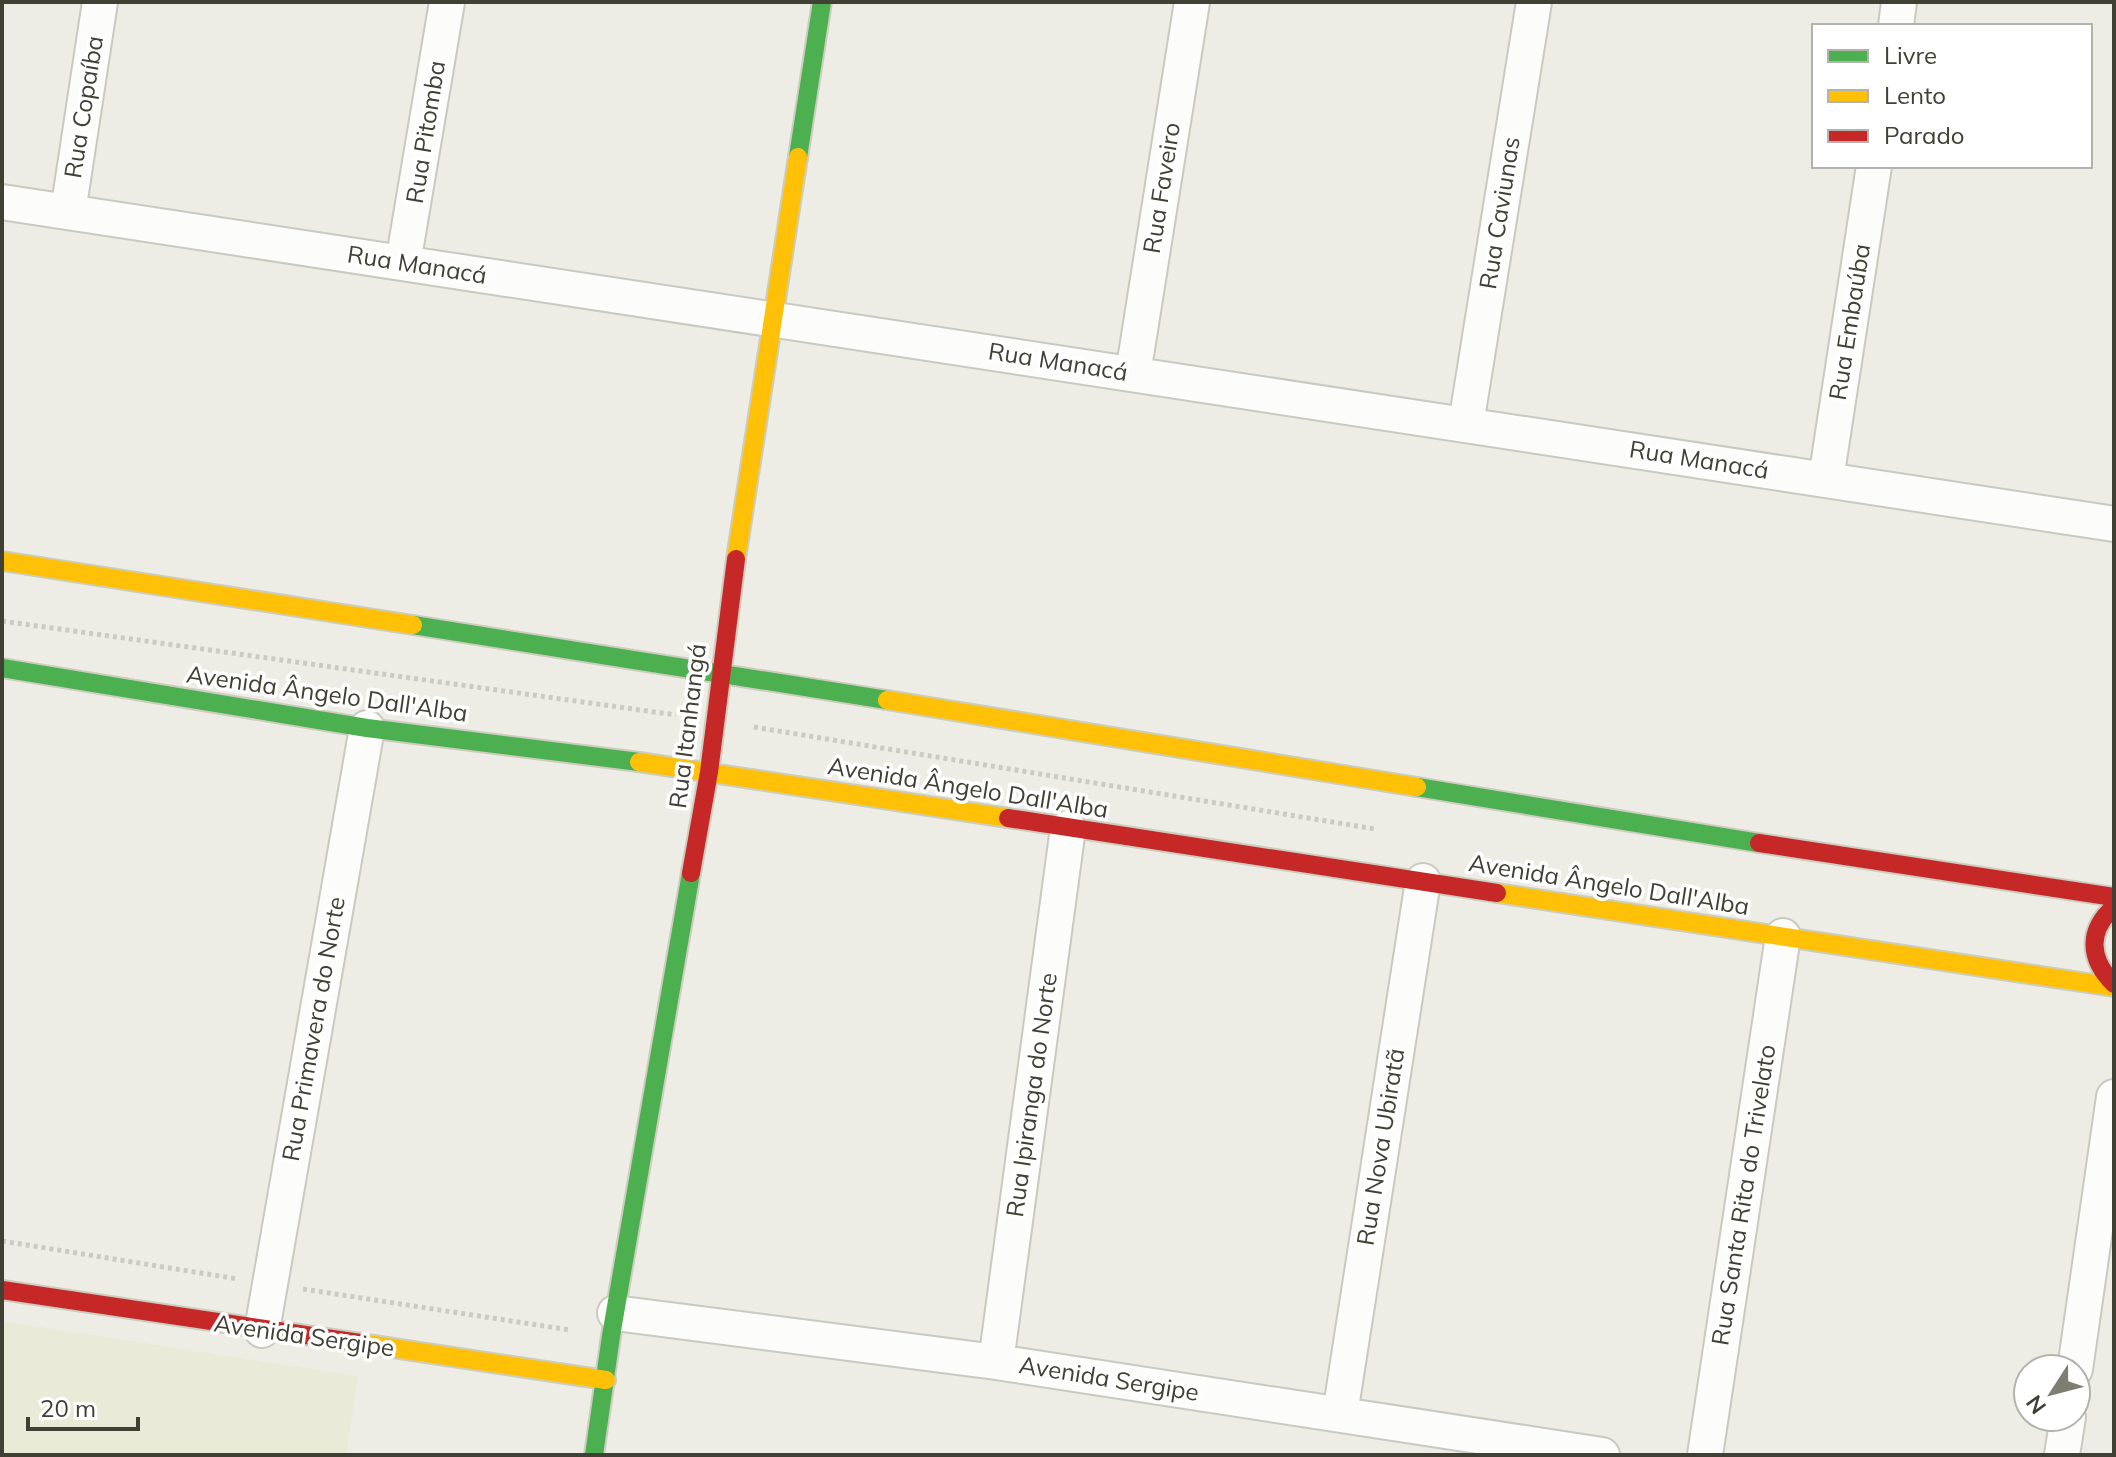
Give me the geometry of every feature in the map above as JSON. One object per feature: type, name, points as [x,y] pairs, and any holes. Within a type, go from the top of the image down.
[{"type":"main road","name":"Rua Itanhangá","points":[[594,1455],[615,1313],[709,772],[719,673],[822,2]]},
{"type":"main road","points":[[2,561],[2114,897]]},
{"type":"main road","name":"Avenida Ângelo Dall'Alba","points":[[4,678],[367,728],[539,747],[2114,985]]},
{"type":"main road","points":[[2114,907],[2100,919],[2093,949],[2095,961],[2114,985]]},
{"type":"main road","name":"Avenida Sergipe","points":[[2,1290],[606,1380]]},
{"type":"street","name":"Rua Copaíba","points":[[68,212],[100,2]]},
{"type":"street","name":"Rua Pitomba","points":[[403,263],[447,2]]},
{"type":"street","name":"Rua Faveiro","points":[[1133,374],[1192,2]]},
{"type":"street","name":"Rua Caviunas","points":[[1466,424],[1534,2]]},
{"type":"street","points":[[1896,24],[1899,2]]},
{"type":"street","name":"Rua Embaúba","points":[[1826,479],[1874,168]]},
{"type":"street","name":"Rua Manacá","points":[[2,202],[2114,524]]},
{"type":"street","name":"Rua Primavera do Norte","points":[[262,1330],[367,728]]},
{"type":"street","name":"Rua Ipiranga do Norte","points":[[996,1362],[1068,828]]},
{"type":"street","name":"Rua Nova Ubiratã","points":[[1340,1414],[1423,881]]},
{"type":"street","name":"Rua Santa Rita do Trivelato","points":[[1705,1455],[1783,936]]},
{"type":"street","points":[[2077,1353],[2114,1097]]},
{"type":"street","name":"Avenida Sergipe","points":[[615,1313],[996,1362],[1602,1455]]},
{"type":"street","points":[[2062,1455],[2065,1433]]},
{"type":"path","points":[[2,621],[715,721],[1377,830]]},
{"type":"shaded area","points":[[2,1321],[358,1376],[346,1455],[2,1455]]},
{"type":"traffic: fast","points":[[798,157],[822,2]]},
{"type":"traffic: fast","points":[[413,625],[887,700]]},
{"type":"traffic: fast","points":[[2,668],[367,728],[639,762]]},
{"type":"traffic: fast","points":[[1417,787],[1759,843]]},
{"type":"traffic: fast","points":[[594,1455],[611,1336],[691,873]]},
{"type":"traffic: slow","points":[[736,559],[798,157]]},
{"type":"traffic: slow","points":[[2,561],[413,625]]},
{"type":"traffic: slow","points":[[887,700],[1417,787]]},
{"type":"traffic: slow","points":[[639,762],[1008,818]]},
{"type":"traffic: slow","points":[[1497,893],[2114,987]]},
{"type":"traffic: slow","points":[[360,1343],[606,1380]]},
{"type":"traffic: jam","points":[[691,873],[709,772],[736,559]]},
{"type":"traffic: jam","points":[[1008,818],[1497,893]]},
{"type":"traffic: jam","points":[[1759,843],[2114,897]]},
{"type":"traffic: jam","points":[[2114,907],[2099,926],[2094,945],[2100,965],[2114,984]]},
{"type":"traffic: jam","points":[[2,1290],[360,1343]]}]
